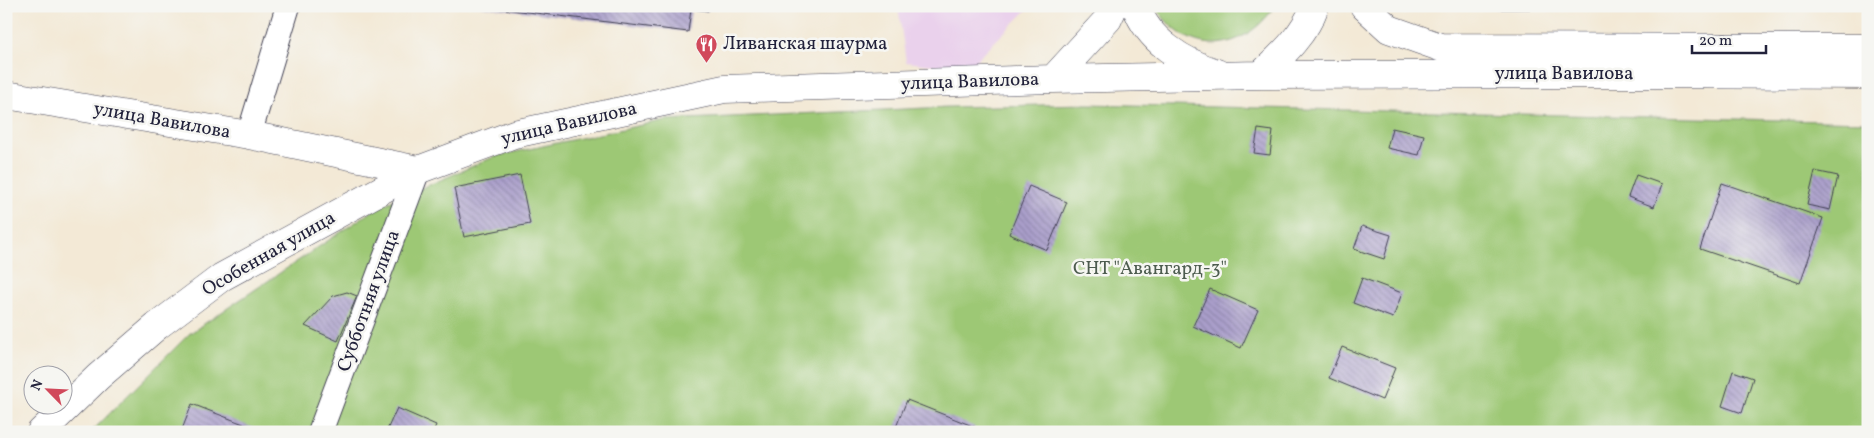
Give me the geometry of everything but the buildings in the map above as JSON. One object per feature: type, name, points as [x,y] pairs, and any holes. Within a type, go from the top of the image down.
[{"type":"main road","name":"улица Вавилова","points":[[1053,79],[1108,19],[1114,6]]},
{"type":"main road","name":"улица Вавилова","points":[[1136,6],[1140,16],[1158,39],[1179,57],[1204,69],[1228,76]]},
{"type":"main road","points":[[1261,75],[1292,45],[1313,13],[1315,6]]},
{"type":"main road","name":"улица Вавилова","points":[[1364,6],[1389,29],[1440,47],[1868,48]]},
{"type":"main road","name":"улица Вавилова","points":[[6,95],[249,135],[418,170],[514,134],[724,89],[1261,75],[1614,74],[1868,76]]},
{"type":"main road","name":"Особенная улица","points":[[41,432],[98,377],[157,326],[222,277],[418,170]]},
{"type":"street","points":[[249,135],[288,6]]},
{"type":"street","name":"Субботняя улица","points":[[320,432],[418,170]]},
{"type":"shaded area","points":[[898,6],[1031,6],[967,69],[906,62]]},
{"type":"green space","points":[[1155,6],[1275,6],[1262,22],[1247,34],[1231,41],[1215,44],[1198,42],[1183,35],[1168,23]]},
{"type":"green space","name":"СНТ \"Авангард-3\"","points":[[1087,104],[1868,122],[1868,432],[91,432],[189,334],[378,207],[496,156],[665,120],[948,107]]},
{"type":"place","name":"Ливанская шаурма","points":[[707,63]]}]
